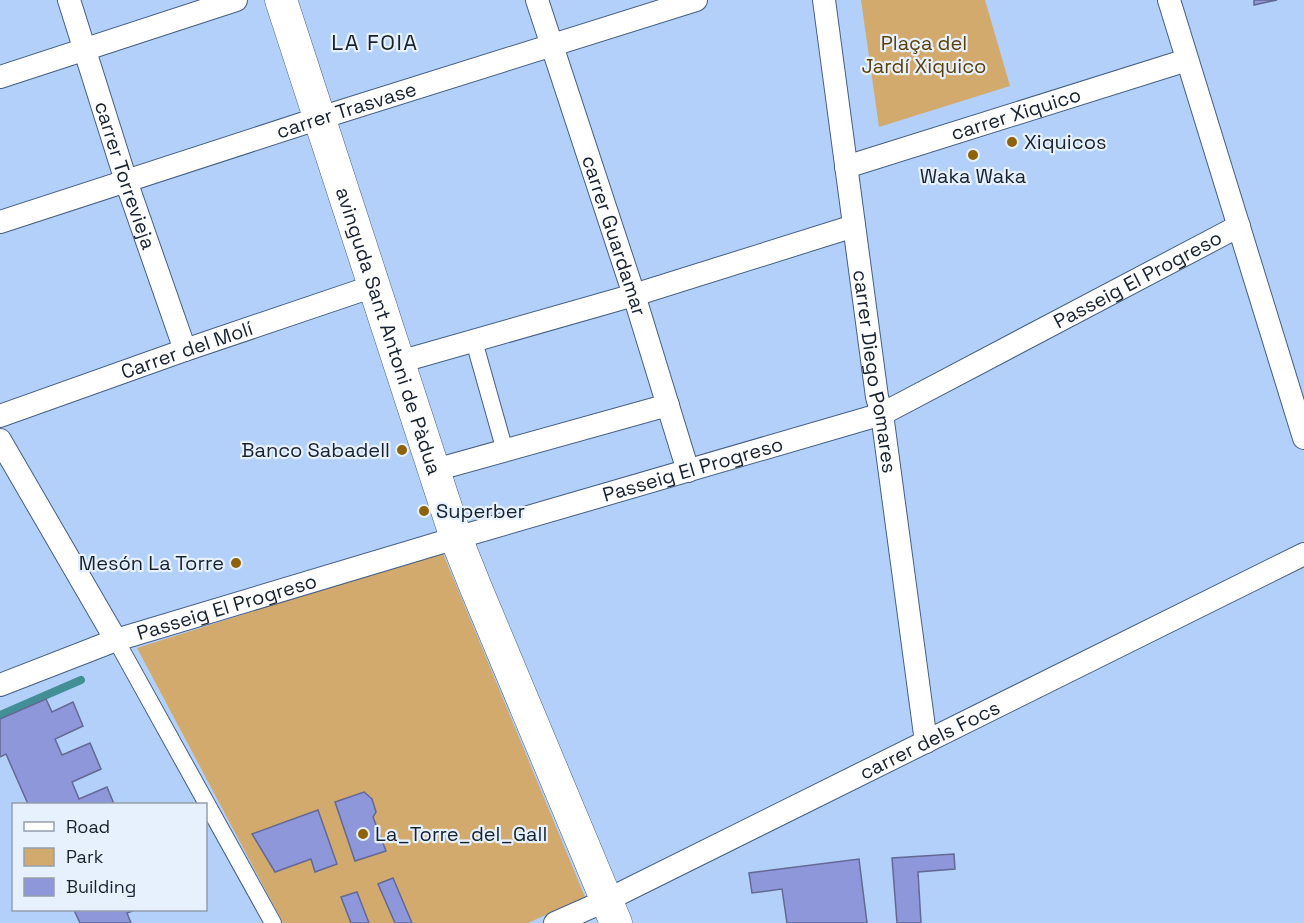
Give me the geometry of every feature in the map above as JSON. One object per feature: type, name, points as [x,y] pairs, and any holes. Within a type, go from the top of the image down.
[{"type":"main road","name":"avinguda Sant Antoni de Pàdua","points":[[281,0],[456,538],[612,912]]},
{"type":"street","name":"carrer Torrevieja","points":[[69,0],[126,181],[185,350]]},
{"type":"street","points":[[0,77],[236,0]]},
{"type":"street","name":"carrer Guardamar","points":[[537,0],[634,295],[688,471]]},
{"type":"street","name":"carrer Trasvase","points":[[0,222],[320,118],[696,0]]},
{"type":"street","name":"carrer Diego Pomares","points":[[824,0],[926,742]]},
{"type":"street","points":[[1169,0],[1304,438]]},
{"type":"street","name":"carrer Xiquico","points":[[846,167],[1187,60]]},
{"type":"street","points":[[399,362],[634,295],[854,226]]},
{"type":"street","name":"Passeig El Progreso","points":[[0,685],[116,640],[882,414],[1239,226]]},
{"type":"street","name":"Carrer del Molí","points":[[0,416],[374,286]]},
{"type":"street","points":[[474,341],[505,451]]},
{"type":"street","points":[[435,470],[668,405]]},
{"type":"street","points":[[0,440],[116,640],[206,803]]},
{"type":"street","name":"carrer dels Focs","points":[[555,923],[612,912],[926,742],[1304,554]]},
{"type":"street","points":[[207,804],[273,923]]},
{"type":"green space","name":"Plaça del Jardí Xiquico","points":[[861,0],[985,0],[1010,86],[879,127]]},
{"type":"green space","points":[[442,551],[585,897],[528,923],[283,923],[137,648]]},
{"type":"building","points":[[1254,0],[1277,0],[1254,5]]},
{"type":"building","points":[[46,699],[52,712],[73,702],[83,726],[55,739],[62,755],[90,743],[101,769],[72,782],[79,799],[107,787],[114,803],[28,803],[6,754],[0,757],[0,719]]},
{"type":"building","name":"La_Torre_del_Gall","points":[[364,792],[372,799],[376,812],[373,817],[386,851],[355,861],[335,802]]},
{"type":"building","points":[[318,810],[337,864],[315,872],[311,859],[275,872],[252,834]]},
{"type":"building","points":[[954,854],[955,869],[918,872],[921,923],[897,923],[892,858]]},
{"type":"building","points":[[859,859],[867,923],[787,923],[782,889],[752,893],[749,873]]},
{"type":"building","points":[[393,878],[412,923],[395,923],[378,884]]},
{"type":"building","points":[[357,892],[369,923],[351,923],[341,897]]},
{"type":"building","points":[[74,911],[132,911],[127,913],[131,923],[80,923]]},
{"type":"waterway","points":[[0,715],[81,680]]},
{"type":"place","name":"Xiquicos","points":[[1012,142]]},
{"type":"place","name":"Waka Waka","points":[[973,155]]},
{"type":"place","name":"Banco Sabadell","points":[[402,450]]},
{"type":"place","name":"Superber","points":[[424,511]]},
{"type":"place","name":"Mesón La Torre","points":[[236,563]]},
{"type":"place","name":"La_Torre_del_Gall","points":[[363,834]]},
{"type":"district","name":"LA FOIA","points":[[375,42]]}]
